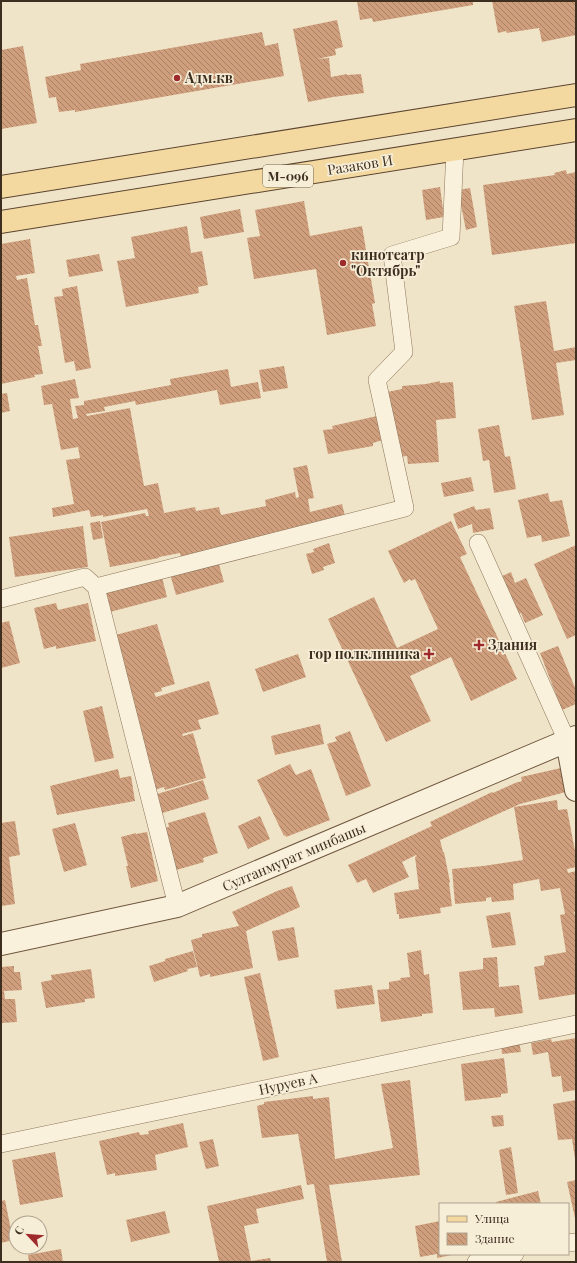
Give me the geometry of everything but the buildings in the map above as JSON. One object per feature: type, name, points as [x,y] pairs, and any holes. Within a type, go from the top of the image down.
[{"type":"main road","name":"М-096","points":[[1,187],[576,95]]},
{"type":"main road","points":[[384,126],[389,160]]},
{"type":"main road","name":"Разаков И","points":[[1,222],[576,130]]},
{"type":"street","points":[[96,586],[405,508],[377,380],[404,352],[392,255],[451,237],[455,149]]},
{"type":"street","points":[[478,543],[572,739],[576,790]]},
{"type":"street","points":[[1,599],[84,577],[96,586],[177,906]]},
{"type":"street","name":"Султанмурат минбашы","points":[[1,944],[177,906],[572,739]]},
{"type":"street","name":"Нуруев А","points":[[1,1144],[576,1024]]},
{"type":"street","points":[[476,1262],[511,1255]]},
{"type":"place","name":"Адм.кв","points":[[177,78]]},
{"type":"place","name":"кинотеатр \"Октябрь\"","points":[[343,263]]},
{"type":"place","name":"Здания","points":[[479,645]]},
{"type":"place","name":"гор полклиника","points":[[429,654]]}]
